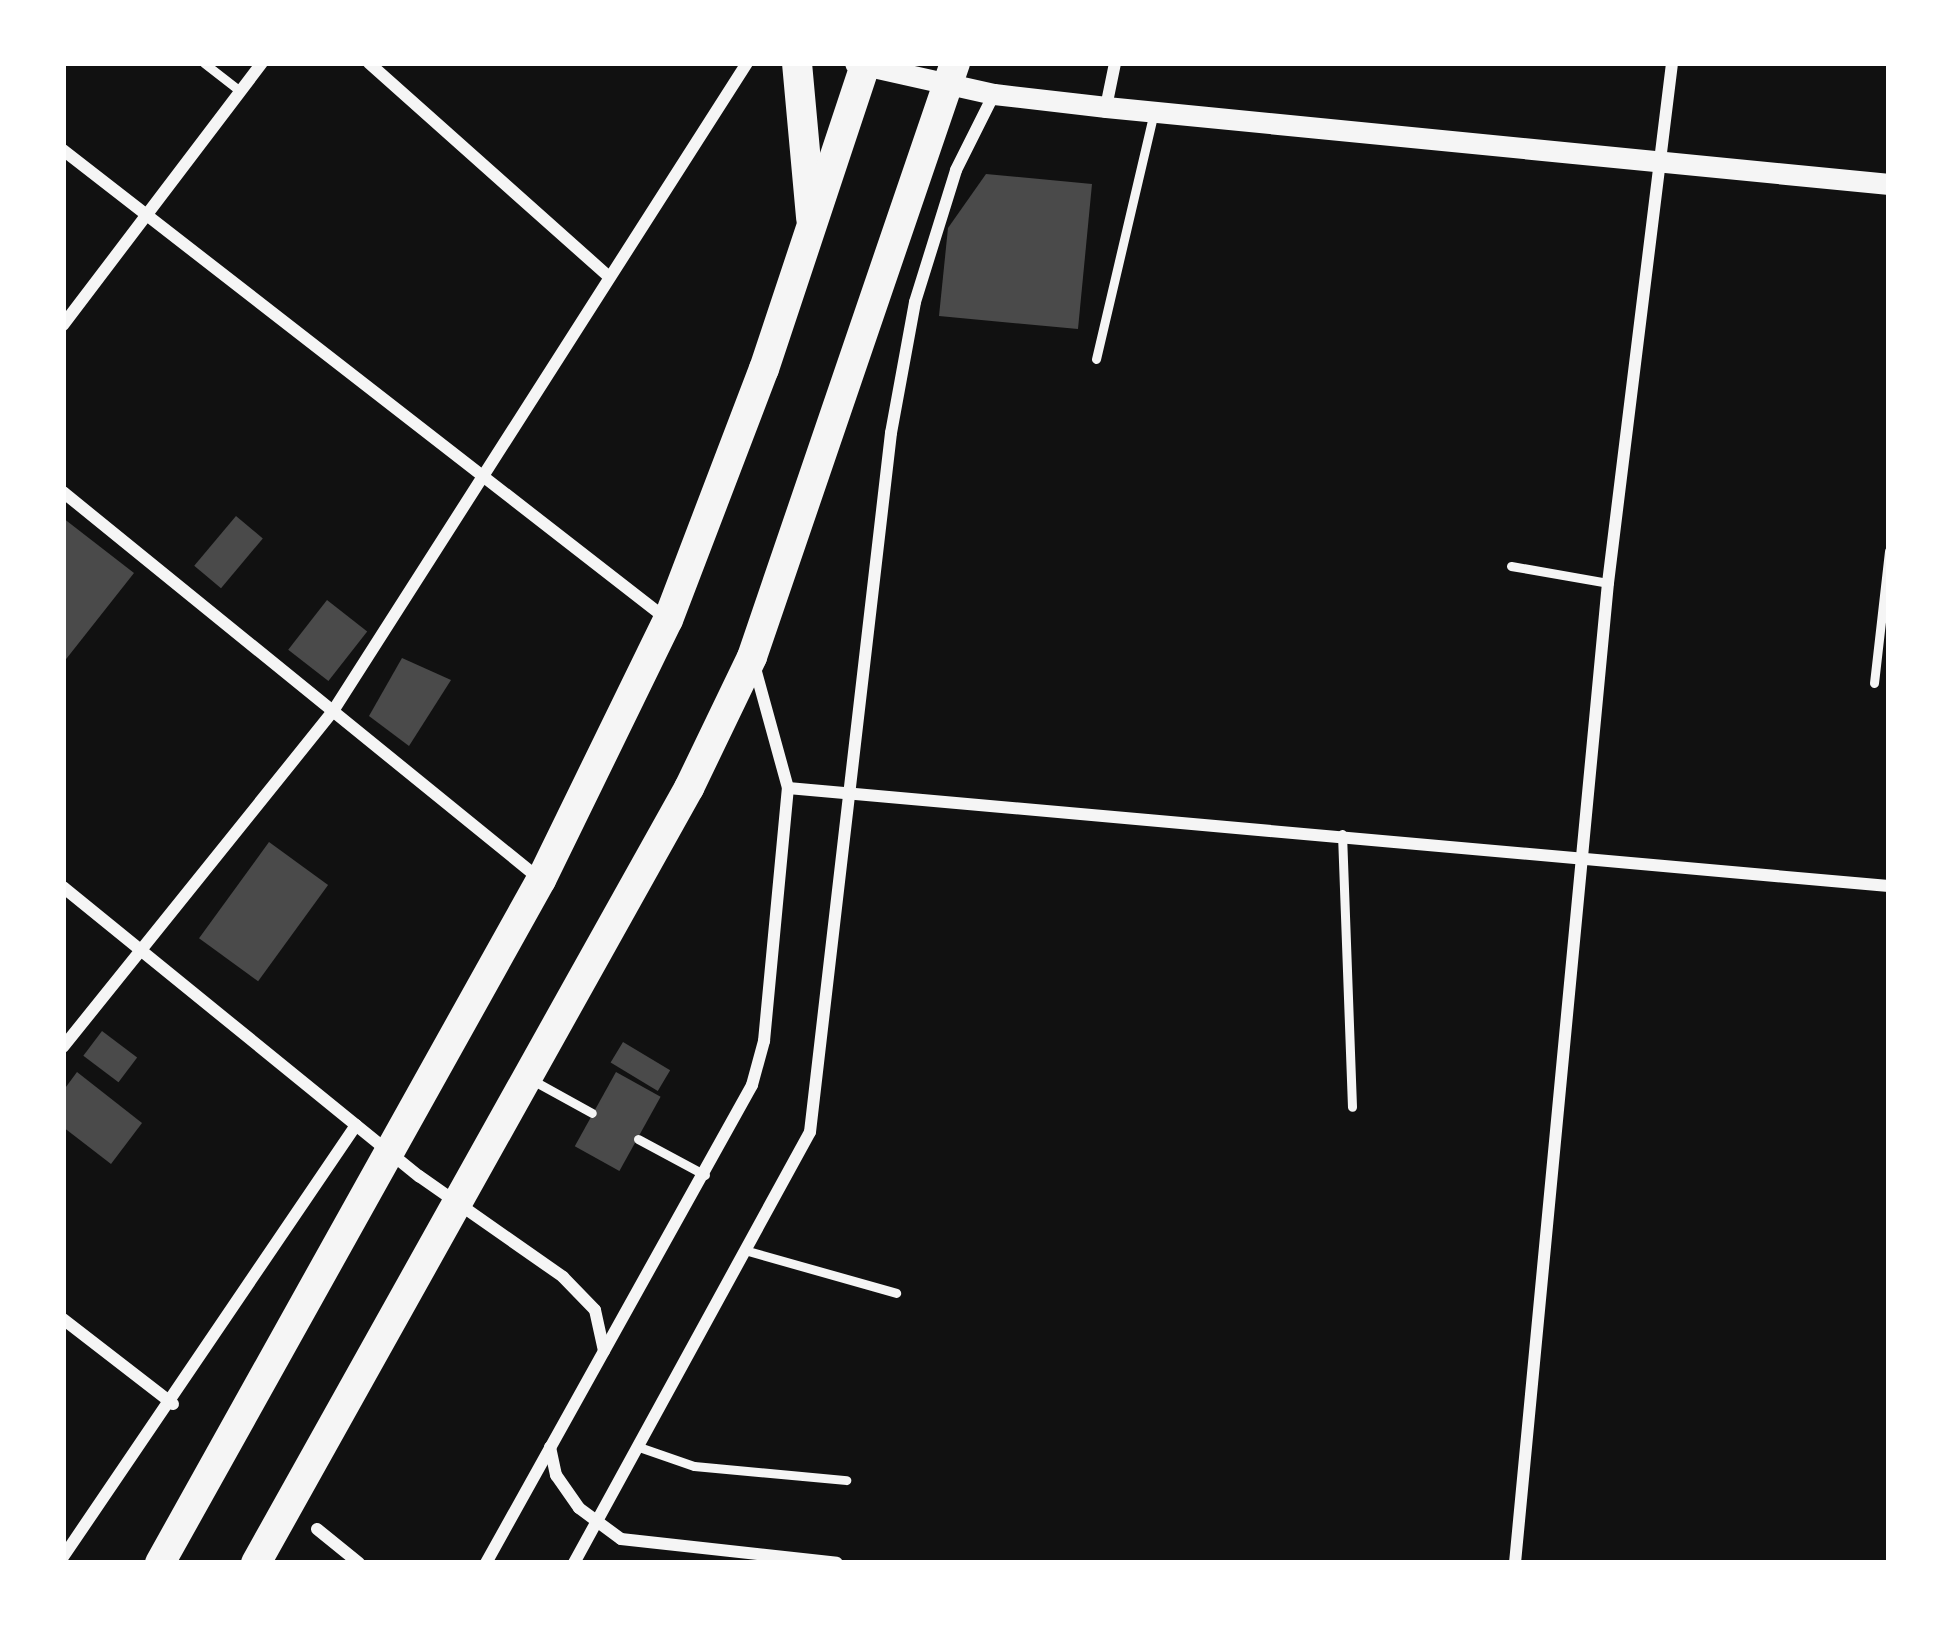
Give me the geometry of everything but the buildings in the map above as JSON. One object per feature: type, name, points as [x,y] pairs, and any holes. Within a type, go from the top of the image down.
[{"type":"main road","points":[[796,63],[812,232]]},
{"type":"main road","points":[[160,1563],[386,1150],[541,880],[668,620],[812,232],[862,64]]},
{"type":"main road","points":[[256,1563],[689,788],[752,657],[951,73]]},
{"type":"street","points":[[63,325],[262,63]]},
{"type":"street","points":[[369,63],[608,276]]},
{"type":"street","points":[[63,1047],[334,712],[747,63]]},
{"type":"street","points":[[1106,107],[1115,63]]},
{"type":"street","points":[[1515,1563],[1608,583],[1664,159],[1672,63]]},
{"type":"street","points":[[862,64],[951,73],[994,94],[1889,184]]},
{"type":"street","points":[[574,1563],[798,1158],[818,1099],[870,596],[915,302],[956,170],[994,94]]},
{"type":"street","points":[[63,150],[143,216],[484,472],[668,620]]},
{"type":"street","points":[[63,492],[541,880]]},
{"type":"street","points":[[486,1563],[752,1085],[764,1041],[788,788],[752,657]]},
{"type":"street","points":[[788,788],[853,788],[1889,886]]},
{"type":"street","points":[[63,887],[386,1150],[563,1277],[595,1310],[604,1352]]},
{"type":"street","points":[[63,1557],[173,1404],[356,1125]]},
{"type":"street","points":[[63,1319],[173,1404]]},
{"type":"street","points":[[550,1448],[556,1475],[596,1526],[621,1539],[837,1563]]},
{"type":"street","points":[[317,1529],[359,1563]]},
{"type":"lane","points":[[204,63],[241,91]]},
{"type":"lane","points":[[1096,359],[1154,111]]},
{"type":"lane","points":[[1874,683],[1889,551]]},
{"type":"lane","points":[[1511,566],[1608,583]]},
{"type":"lane","points":[[1342,834],[1352,1107]]},
{"type":"lane","points":[[529,1078],[592,1113]]},
{"type":"lane","points":[[638,1138],[706,1175]]},
{"type":"lane","points":[[748,1251],[896,1293]]},
{"type":"lane","points":[[640,1447],[694,1466],[846,1480]]}]
